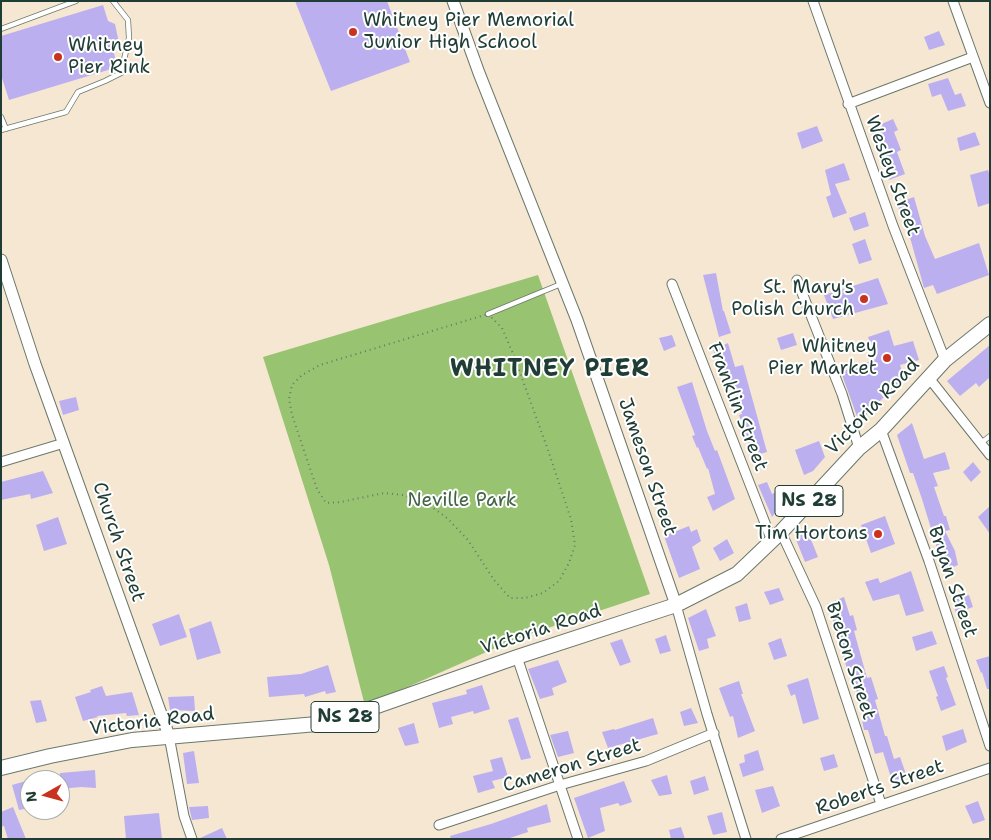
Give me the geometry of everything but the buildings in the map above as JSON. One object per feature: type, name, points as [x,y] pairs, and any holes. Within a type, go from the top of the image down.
[{"type":"main road","name":"Victoria Road","points":[[1,768],[132,740],[317,724],[346,717],[516,657],[676,606],[737,574],[777,536],[859,448],[881,430],[945,360],[990,324]]},
{"type":"street","name":"Jameson Street","points":[[453,1],[479,73],[563,283],[593,365],[676,606],[746,839]]},
{"type":"street","name":"Wesley Street","points":[[813,1],[848,104],[945,360]]},
{"type":"street","points":[[953,1],[990,103]]},
{"type":"street","points":[[848,104],[972,57]]},
{"type":"street","name":"Church Street","points":[[1,260],[35,364],[169,736],[184,816],[192,839]]},
{"type":"street","points":[[797,280],[842,394],[859,448]]},
{"type":"street","name":"Franklin Street","points":[[672,284],[777,536]]},
{"type":"street","points":[[929,378],[990,455]]},
{"type":"street","name":"Bryan Street","points":[[881,430],[929,562],[990,746]]},
{"type":"street","points":[[1,462],[64,443]]},
{"type":"street","name":"Breton Street","points":[[777,536],[816,607],[881,804]]},
{"type":"street","points":[[516,657],[578,839]]},
{"type":"street","name":"Cameron Street","points":[[439,825],[560,785],[646,761],[714,733]]},
{"type":"street","name":"Roberts Street","points":[[781,839],[990,768]]},
{"type":"lane","points":[[1,29],[76,1]]},
{"type":"lane","points":[[1,116],[3,129],[66,112],[78,92],[121,73],[130,38],[128,20],[113,1]]},
{"type":"lane","points":[[488,314],[563,283]]},
{"type":"lane","points":[[981,443],[990,436]]},
{"type":"path","points":[[488,314],[502,328],[517,364],[548,450],[570,519],[575,545],[569,563],[559,581],[543,593],[525,598],[510,598],[494,580],[468,540],[447,518],[428,504],[403,495],[384,493],[341,502],[326,502],[317,489],[292,415],[290,398],[292,385],[302,375],[320,365],[488,314]]},
{"type":"green space","name":"Neville Park","points":[[538,275],[650,594],[518,638],[365,706],[329,565],[263,357]]},
{"type":"place","name":"Whitney Pier Memorial Junior High School","points":[[353,32]]},
{"type":"place","name":"Whitney Pier Rink","points":[[58,57]]},
{"type":"place","name":"St. Mary's Polish Church","points":[[864,299]]},
{"type":"place","name":"Whitney Pier Market","points":[[887,358]]},
{"type":"place","name":"Tim Hortons","points":[[878,534]]},
{"type":"district","name":"WHITNEY PIER","points":[[550,370]]}]
